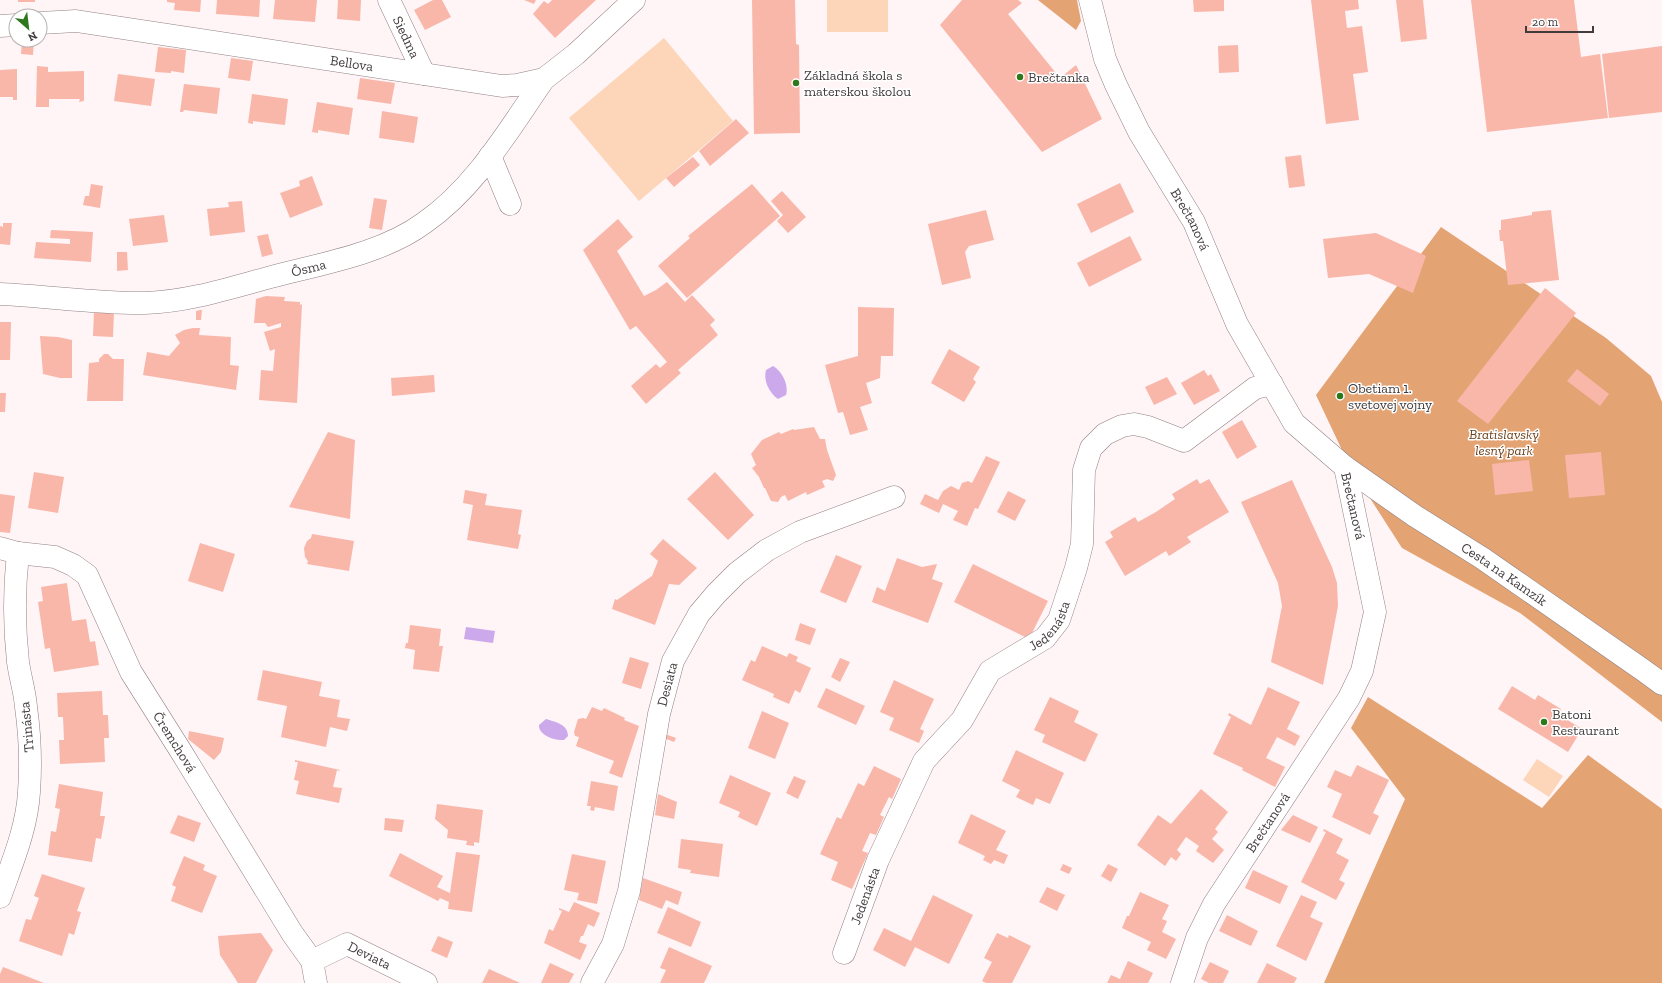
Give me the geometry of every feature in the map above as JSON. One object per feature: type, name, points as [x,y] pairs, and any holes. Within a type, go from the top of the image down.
[{"type":"street","name":"Siedma","points":[[389,0],[424,74]]},
{"type":"street","name":"Bellova","points":[[48,24],[76,22],[502,86],[530,83],[544,78],[576,54],[634,0]]},
{"type":"street","name":"Brečtanová","points":[[1090,0],[1105,59],[1116,85],[1139,132],[1194,222],[1237,324],[1294,423],[1345,467],[1374,612],[1362,671],[1349,698],[1214,904],[1197,938],[1182,983]]},
{"type":"street","name":"Ôsma","points":[[0,294],[145,303],[183,299],[338,259],[383,245],[408,234],[448,204],[484,164],[544,78]]},
{"type":"street","points":[[484,164],[510,204]]},
{"type":"street","name":"Jedenásta","points":[[844,953],[878,860],[924,761],[962,720],[990,671],[1045,638],[1059,620],[1079,556],[1083,524],[1084,470],[1089,454],[1096,442],[1104,434],[1117,427],[1134,424],[1148,427],[1184,441],[1255,388],[1272,384]]},
{"type":"street","name":"Cesta na Kamzík","points":[[1345,467],[1415,516],[1482,558],[1662,684]]},
{"type":"street","name":"Desiata","points":[[592,983],[613,944],[629,891],[659,714],[672,661],[698,614],[737,572],[767,550],[800,532],[894,498]]},
{"type":"street","name":"Trinásta","points":[[0,898],[20,837],[29,794],[30,748],[26,706],[18,663],[9,551]]},
{"type":"street","name":"Čremchová","points":[[9,551],[55,557],[72,565],[87,575],[131,672],[292,933],[312,961],[316,983]]},
{"type":"street","name":"Deviata","points":[[312,961],[347,944],[426,983]]},
{"type":"shaded area","points":[[827,0],[888,0],[888,32],[827,32]]},
{"type":"shaded area","points":[[664,38],[733,121],[639,201],[569,118]]},
{"type":"shaded area","points":[[773,366],[779,371],[786,383],[786,395],[778,399],[769,390],[765,378],[766,370]]},
{"type":"shaded area","points":[[466,627],[495,631],[493,643],[464,639]]},
{"type":"shaded area","points":[[546,719],[563,726],[566,729],[568,736],[564,740],[560,740],[548,737],[541,732],[539,725]]},
{"type":"shaded area","points":[[1537,759],[1563,776],[1549,797],[1523,780]]},
{"type":"green space","points":[[1038,0],[1077,0],[1081,21],[1076,30]]},
{"type":"green space","name":"Bratislavský lesný park","points":[[1441,227],[1606,338],[1651,376],[1662,402],[1662,722],[1520,613],[1402,548],[1350,467],[1316,395]]},
{"type":"green space","points":[[1368,697],[1542,808],[1588,755],[1662,809],[1662,983],[1324,983],[1405,799],[1351,728]]},
{"type":"building","points":[[18,0],[35,0],[35,2],[18,2]]},
{"type":"building","points":[[167,0],[201,0],[200,12],[174,10],[175,3],[167,2]]},
{"type":"building","points":[[217,0],[260,0],[259,17],[216,14]]},
{"type":"building","points":[[275,0],[317,0],[315,22],[273,19]]},
{"type":"building","points":[[338,0],[361,0],[360,21],[337,19]]},
{"type":"building","points":[[433,0],[442,0],[451,17],[425,30],[414,10]]},
{"type":"building","points":[[524,0],[536,0],[534,4]]},
{"type":"building","points":[[552,0],[596,0],[555,38],[533,14],[544,1],[548,4]]},
{"type":"building","points":[[752,0],[795,0],[796,44],[799,45],[800,133],[754,134]]},
{"type":"building","name":"Brečtanka","points":[[962,0],[1018,0],[1022,3],[1008,14],[1060,78],[1076,65],[1102,119],[1042,152],[940,25]]},
{"type":"building","points":[[1193,0],[1224,0],[1224,11],[1194,12]]},
{"type":"building","points":[[1311,0],[1358,0],[1359,9],[1345,11],[1347,28],[1362,26],[1368,72],[1353,74],[1359,120],[1326,124]]},
{"type":"building","points":[[1396,0],[1423,0],[1427,39],[1401,42]]},
{"type":"building","points":[[1471,0],[1574,0],[1581,57],[1600,54],[1608,118],[1487,132]]},
{"type":"building","points":[[1238,45],[1239,72],[1219,73],[1218,46]]},
{"type":"building","points":[[1662,46],[1662,112],[1609,118],[1602,54]]},
{"type":"building","points":[[158,47],[186,50],[184,73],[171,71],[171,73],[155,72]]},
{"type":"building","points":[[21,48],[33,48],[33,55],[21,54]]},
{"type":"building","points":[[231,58],[253,61],[250,81],[228,78]]},
{"type":"building","points":[[37,66],[48,67],[48,72],[84,71],[84,101],[79,102],[80,99],[49,99],[49,107],[36,107]]},
{"type":"building","points":[[17,69],[17,100],[13,100],[13,97],[0,97],[0,70]]},
{"type":"building","points":[[118,74],[155,79],[151,106],[114,101]]},
{"type":"building","points":[[360,78],[395,83],[391,104],[357,99]]},
{"type":"building","points":[[184,84],[220,88],[217,114],[184,110],[183,112],[180,112]]},
{"type":"building","points":[[252,94],[288,99],[285,125],[253,121],[253,124],[248,123]]},
{"type":"building","points":[[317,102],[353,108],[349,135],[318,130],[318,133],[312,132]]},
{"type":"building","points":[[382,111],[418,117],[414,143],[379,138]]},
{"type":"building","points":[[736,119],[749,133],[710,166],[699,151]]},
{"type":"building","points":[[1301,155],[1305,186],[1289,188],[1285,157]]},
{"type":"building","points":[[693,157],[700,165],[674,187],[666,178]]},
{"type":"building","points":[[312,176],[323,205],[290,218],[280,193],[300,186],[299,181]]},
{"type":"building","points":[[1120,183],[1134,212],[1091,233],[1077,204]]},
{"type":"building","points":[[91,184],[103,186],[100,208],[83,205],[85,196],[89,196]]},
{"type":"building","points":[[752,184],[780,216],[687,298],[658,266],[690,238],[688,236]]},
{"type":"building","points":[[782,191],[806,217],[788,233],[777,221],[783,215],[771,201]]},
{"type":"building","points":[[374,198],[387,200],[382,230],[369,228]]},
{"type":"building","points":[[242,201],[245,232],[210,236],[207,209],[229,207],[228,202]]},
{"type":"building","points":[[986,210],[994,240],[969,246],[965,252],[971,278],[942,285],[928,224]]},
{"type":"building","points":[[1551,210],[1559,280],[1508,285],[1503,241],[1500,241],[1499,230],[1501,230],[1501,220],[1532,215],[1532,212]]},
{"type":"building","points":[[164,215],[168,242],[133,246],[129,219]]},
{"type":"building","points":[[618,219],[633,237],[617,251],[644,296],[667,282],[685,302],[692,295],[715,320],[710,325],[718,335],[678,370],[681,373],[646,404],[631,386],[656,364],[660,368],[667,362],[636,326],[630,330],[583,250]]},
{"type":"building","points":[[3,223],[12,223],[10,245],[0,244],[0,226],[3,227]]},
{"type":"building","points":[[51,230],[93,232],[91,262],[34,258],[36,242],[70,244],[70,239],[50,238]]},
{"type":"building","points":[[1376,233],[1426,256],[1413,293],[1369,274],[1328,278],[1323,239]]},
{"type":"building","points":[[268,234],[273,254],[262,257],[257,236]]},
{"type":"building","points":[[1130,236],[1142,260],[1089,287],[1077,263]]},
{"type":"building","points":[[117,252],[127,252],[128,270],[117,271]]},
{"type":"building","points":[[1545,288],[1576,313],[1488,424],[1457,401]]},
{"type":"building","points":[[266,296],[285,297],[284,301],[300,302],[300,305],[302,304],[297,403],[259,400],[261,370],[273,371],[275,349],[270,351],[264,332],[281,327],[281,323],[268,327],[265,323],[254,323],[256,299]]},
{"type":"building","points":[[858,307],[894,308],[893,356],[881,356],[880,378],[866,383],[872,403],[860,407],[868,430],[850,435],[843,412],[838,413],[825,365],[858,356]]},
{"type":"building","points":[[202,310],[201,320],[196,320],[196,311]]},
{"type":"building","points":[[94,311],[114,312],[113,337],[93,336]]},
{"type":"building","points":[[0,322],[11,322],[10,360],[0,360]]},
{"type":"building","points":[[200,328],[199,335],[231,337],[230,365],[239,366],[236,390],[143,375],[147,352],[169,356],[180,343],[175,335],[184,330]]},
{"type":"building","points":[[40,336],[58,337],[72,340],[72,378],[60,378],[43,374]]},
{"type":"building","points":[[949,349],[980,367],[973,379],[976,382],[964,402],[931,383]]},
{"type":"building","points":[[104,354],[108,354],[113,359],[124,359],[123,401],[87,401],[89,363],[99,362],[99,359]]},
{"type":"building","points":[[1577,369],[1609,394],[1600,406],[1567,381]]},
{"type":"building","points":[[1204,370],[1208,376],[1211,374],[1220,391],[1194,405],[1181,383]]},
{"type":"building","points":[[434,375],[435,392],[392,396],[391,378]]},
{"type":"building","points":[[1167,377],[1177,394],[1154,405],[1145,387]]},
{"type":"building","points":[[0,393],[6,393],[5,412],[0,412]]},
{"type":"building","points":[[1242,420],[1257,447],[1237,459],[1222,432]]},
{"type":"building","points":[[814,427],[820,439],[825,439],[827,450],[836,475],[833,481],[827,479],[822,481],[825,487],[807,495],[806,492],[788,501],[785,495],[781,497],[778,502],[771,501],[759,477],[752,468],[756,465],[751,454],[762,440],[779,432],[781,434],[793,429]]},
{"type":"building","points":[[328,432],[355,440],[350,519],[289,507]]},
{"type":"building","points":[[1601,452],[1605,495],[1569,498],[1565,455]]},
{"type":"building","points":[[986,456],[1000,462],[978,509],[975,508],[967,526],[953,520],[958,511],[943,504],[939,513],[920,504],[925,494],[938,500],[943,491],[951,486],[959,490],[962,483],[968,481],[972,483]]},
{"type":"building","points":[[1529,460],[1533,491],[1495,495],[1492,464]]},
{"type":"building","points":[[34,472],[64,477],[58,513],[28,508]]},
{"type":"building","points":[[715,472],[754,515],[728,540],[687,499]]},
{"type":"building","points":[[1197,479],[1200,484],[1209,479],[1229,512],[1187,537],[1191,542],[1169,556],[1166,551],[1125,576],[1105,542],[1113,537],[1110,532],[1135,517],[1138,522],[1156,512],[1175,499],[1172,494]]},
{"type":"building","points":[[1292,480],[1332,567],[1337,583],[1338,606],[1323,685],[1271,662],[1282,606],[1278,583],[1241,502]]},
{"type":"building","points":[[465,490],[487,494],[485,505],[522,510],[518,534],[521,535],[518,549],[467,540],[473,505],[463,503]]},
{"type":"building","points":[[1008,491],[1026,500],[1015,521],[997,512]]},
{"type":"building","points":[[0,494],[15,496],[10,533],[0,532]]},
{"type":"building","points":[[312,534],[354,541],[349,571],[307,564],[308,561],[305,557],[304,548]]},
{"type":"building","points":[[663,539],[697,568],[679,585],[669,584],[655,625],[612,609],[615,599],[617,600],[652,576],[658,561],[650,554]]},
{"type":"building","points":[[200,543],[235,554],[223,592],[188,581]]},
{"type":"building","points":[[836,555],[862,566],[846,603],[820,592]]},
{"type":"building","points":[[897,558],[922,567],[937,564],[932,579],[943,583],[928,623],[872,602],[877,587],[885,591]]},
{"type":"building","points":[[973,564],[1048,601],[1029,639],[954,602]]},
{"type":"building","points":[[67,583],[72,621],[86,619],[90,642],[95,641],[99,665],[54,672],[50,648],[45,649],[38,602],[43,601],[41,587]]},
{"type":"building","points":[[800,623],[816,629],[810,645],[795,640]]},
{"type":"building","points":[[410,625],[441,629],[439,646],[443,646],[439,672],[413,669],[415,650],[405,648],[406,643],[408,643]]},
{"type":"building","points":[[762,646],[787,657],[789,653],[798,657],[796,661],[811,668],[800,693],[795,690],[789,704],[773,697],[774,694],[742,680],[751,660],[755,662]]},
{"type":"building","points":[[630,657],[649,663],[641,689],[622,683]]},
{"type":"building","points":[[840,658],[850,662],[840,682],[831,677]]},
{"type":"building","points":[[263,670],[322,682],[319,696],[340,700],[337,717],[350,719],[347,731],[330,727],[326,747],[281,737],[287,706],[257,700]]},
{"type":"building","points":[[894,680],[934,699],[920,729],[924,731],[919,743],[889,730],[894,718],[880,712]]},
{"type":"building","name":"Batoni Restaurant","points":[[1512,686],[1535,700],[1538,695],[1561,709],[1558,714],[1582,729],[1568,752],[1498,709]]},
{"type":"building","points":[[1268,687],[1300,702],[1287,729],[1300,736],[1295,746],[1277,737],[1266,758],[1285,767],[1275,787],[1242,770],[1243,768],[1213,754],[1231,717],[1228,715],[1229,713],[1251,725]]},
{"type":"building","points":[[826,688],[865,706],[856,725],[817,707]]},
{"type":"building","points":[[102,691],[103,715],[108,715],[109,738],[104,738],[105,762],[60,764],[59,740],[64,740],[63,717],[58,717],[57,693]]},
{"type":"building","points":[[1050,697],[1079,711],[1074,722],[1098,734],[1085,762],[1042,742],[1045,735],[1034,730]]},
{"type":"building","points":[[592,707],[602,711],[604,708],[625,718],[624,720],[639,726],[622,778],[609,773],[614,761],[576,746],[579,737],[575,736],[574,732],[578,719],[586,719]]},
{"type":"building","points":[[762,711],[789,723],[775,759],[748,748]]},
{"type":"building","points":[[189,731],[224,738],[221,752],[214,760],[188,739]]},
{"type":"building","points":[[665,734],[676,738],[674,742],[664,738]]},
{"type":"building","points":[[1016,750],[1064,773],[1050,804],[1036,798],[1033,805],[1016,797],[1020,790],[1002,781]]},
{"type":"building","points":[[295,760],[340,770],[337,770],[333,787],[342,788],[339,803],[296,794],[299,781],[294,780],[298,762],[295,762]]},
{"type":"building","points":[[1357,765],[1389,780],[1373,813],[1379,816],[1370,835],[1332,817],[1342,794],[1327,787],[1335,770],[1351,777]]},
{"type":"building","points":[[874,766],[901,779],[892,799],[889,797],[880,815],[884,817],[876,835],[870,833],[862,851],[868,853],[852,889],[831,880],[838,862],[820,854],[837,817],[841,819],[858,783],[864,786]]},
{"type":"building","points":[[730,775],[771,793],[757,826],[738,817],[740,812],[719,803]]},
{"type":"building","points":[[794,776],[806,781],[798,799],[786,793]]},
{"type":"building","points":[[591,781],[618,786],[614,811],[595,807],[594,811],[590,810],[591,806],[587,806]]},
{"type":"building","points":[[59,784],[103,792],[100,816],[105,816],[101,839],[96,838],[92,862],[48,855],[51,831],[56,832],[60,809],[55,808]]},
{"type":"building","points":[[1201,789],[1228,812],[1215,829],[1218,832],[1212,839],[1224,850],[1213,863],[1196,851],[1199,846],[1186,837],[1177,850],[1181,854],[1176,861],[1171,857],[1165,866],[1137,845],[1158,815],[1171,824]]},
{"type":"building","points":[[658,794],[677,802],[674,819],[655,815]]},
{"type":"building","points":[[437,804],[483,810],[479,843],[474,842],[474,846],[466,845],[467,841],[447,838],[448,830],[435,819]]},
{"type":"building","points":[[971,814],[1006,831],[996,850],[1008,855],[1004,864],[994,860],[991,864],[983,860],[985,856],[958,843]]},
{"type":"building","points":[[178,815],[201,823],[194,842],[170,833]]},
{"type":"building","points":[[1293,815],[1318,827],[1310,843],[1281,830]]},
{"type":"building","points":[[385,818],[404,820],[402,832],[384,830]]},
{"type":"building","points":[[1324,829],[1343,839],[1336,853],[1349,860],[1339,880],[1345,883],[1336,900],[1301,882],[1326,832],[1323,831]]},
{"type":"building","points":[[681,839],[723,844],[719,877],[690,873],[691,870],[678,868]]},
{"type":"building","points":[[456,852],[480,855],[472,912],[448,909],[449,902],[440,898],[438,901],[389,876],[400,853],[443,876],[437,887],[450,893]]},
{"type":"building","points":[[572,854],[606,861],[597,904],[577,900],[579,893],[564,890]]},
{"type":"building","points":[[184,856],[205,865],[203,870],[217,876],[202,913],[171,901],[176,887],[172,885]]},
{"type":"building","points":[[1063,864],[1072,868],[1069,874],[1060,870]]},
{"type":"building","points":[[1108,864],[1118,869],[1111,882],[1101,876]]},
{"type":"building","points":[[1253,870],[1288,886],[1280,904],[1245,888]]},
{"type":"building","points":[[42,874],[85,888],[77,911],[81,912],[74,935],[69,933],[62,956],[19,941],[26,919],[31,920],[39,898],[34,896]]},
{"type":"building","points":[[643,878],[682,892],[678,905],[666,900],[662,909],[639,900]]},
{"type":"building","points":[[1047,887],[1065,895],[1057,911],[1039,902]]},
{"type":"building","points":[[1140,892],[1169,905],[1162,919],[1167,921],[1162,932],[1176,939],[1166,959],[1147,950],[1151,942],[1122,928]]},
{"type":"building","points":[[933,895],[973,915],[949,964],[915,947],[905,967],[873,950],[884,928],[911,941]]},
{"type":"building","points":[[1301,895],[1317,902],[1310,917],[1323,923],[1306,961],[1276,946]]},
{"type":"building","points":[[574,902],[600,913],[594,927],[588,924],[583,936],[581,936],[579,942],[587,945],[580,960],[544,943],[549,929],[553,931],[562,911],[559,910],[559,908],[569,912]]},
{"type":"building","points":[[668,907],[701,922],[691,947],[657,933]]},
{"type":"building","points":[[1227,915],[1258,931],[1251,946],[1219,931]]},
{"type":"building","points":[[261,933],[273,950],[256,983],[238,983],[220,955],[218,936]]},
{"type":"building","points":[[997,933],[1008,938],[1009,935],[1031,946],[1012,983],[986,983],[982,981],[992,962],[984,958]]},
{"type":"building","points":[[438,936],[453,942],[447,958],[431,951]]},
{"type":"building","points":[[669,947],[712,966],[704,983],[660,983],[666,970],[660,968]]},
{"type":"building","points":[[1128,961],[1153,973],[1148,983],[1107,983],[1111,975],[1120,979]]},
{"type":"building","points":[[1210,962],[1229,971],[1223,983],[1209,983],[1201,979]]},
{"type":"building","points":[[550,963],[574,974],[569,983],[541,983]]},
{"type":"building","points":[[1267,963],[1297,978],[1294,983],[1257,983]]},
{"type":"building","points":[[3,967],[44,983],[0,983],[0,974]]},
{"type":"building","points":[[489,969],[520,983],[482,983]]},
{"type":"place","name":"Brečtanka","points":[[1020,77]]},
{"type":"place","name":"Základná škola s materskou školou","points":[[796,83]]},
{"type":"place","name":"Obetiam 1. svetovej vojny","points":[[1340,396]]},
{"type":"place","name":"Batoni Restaurant","points":[[1544,722]]}]
